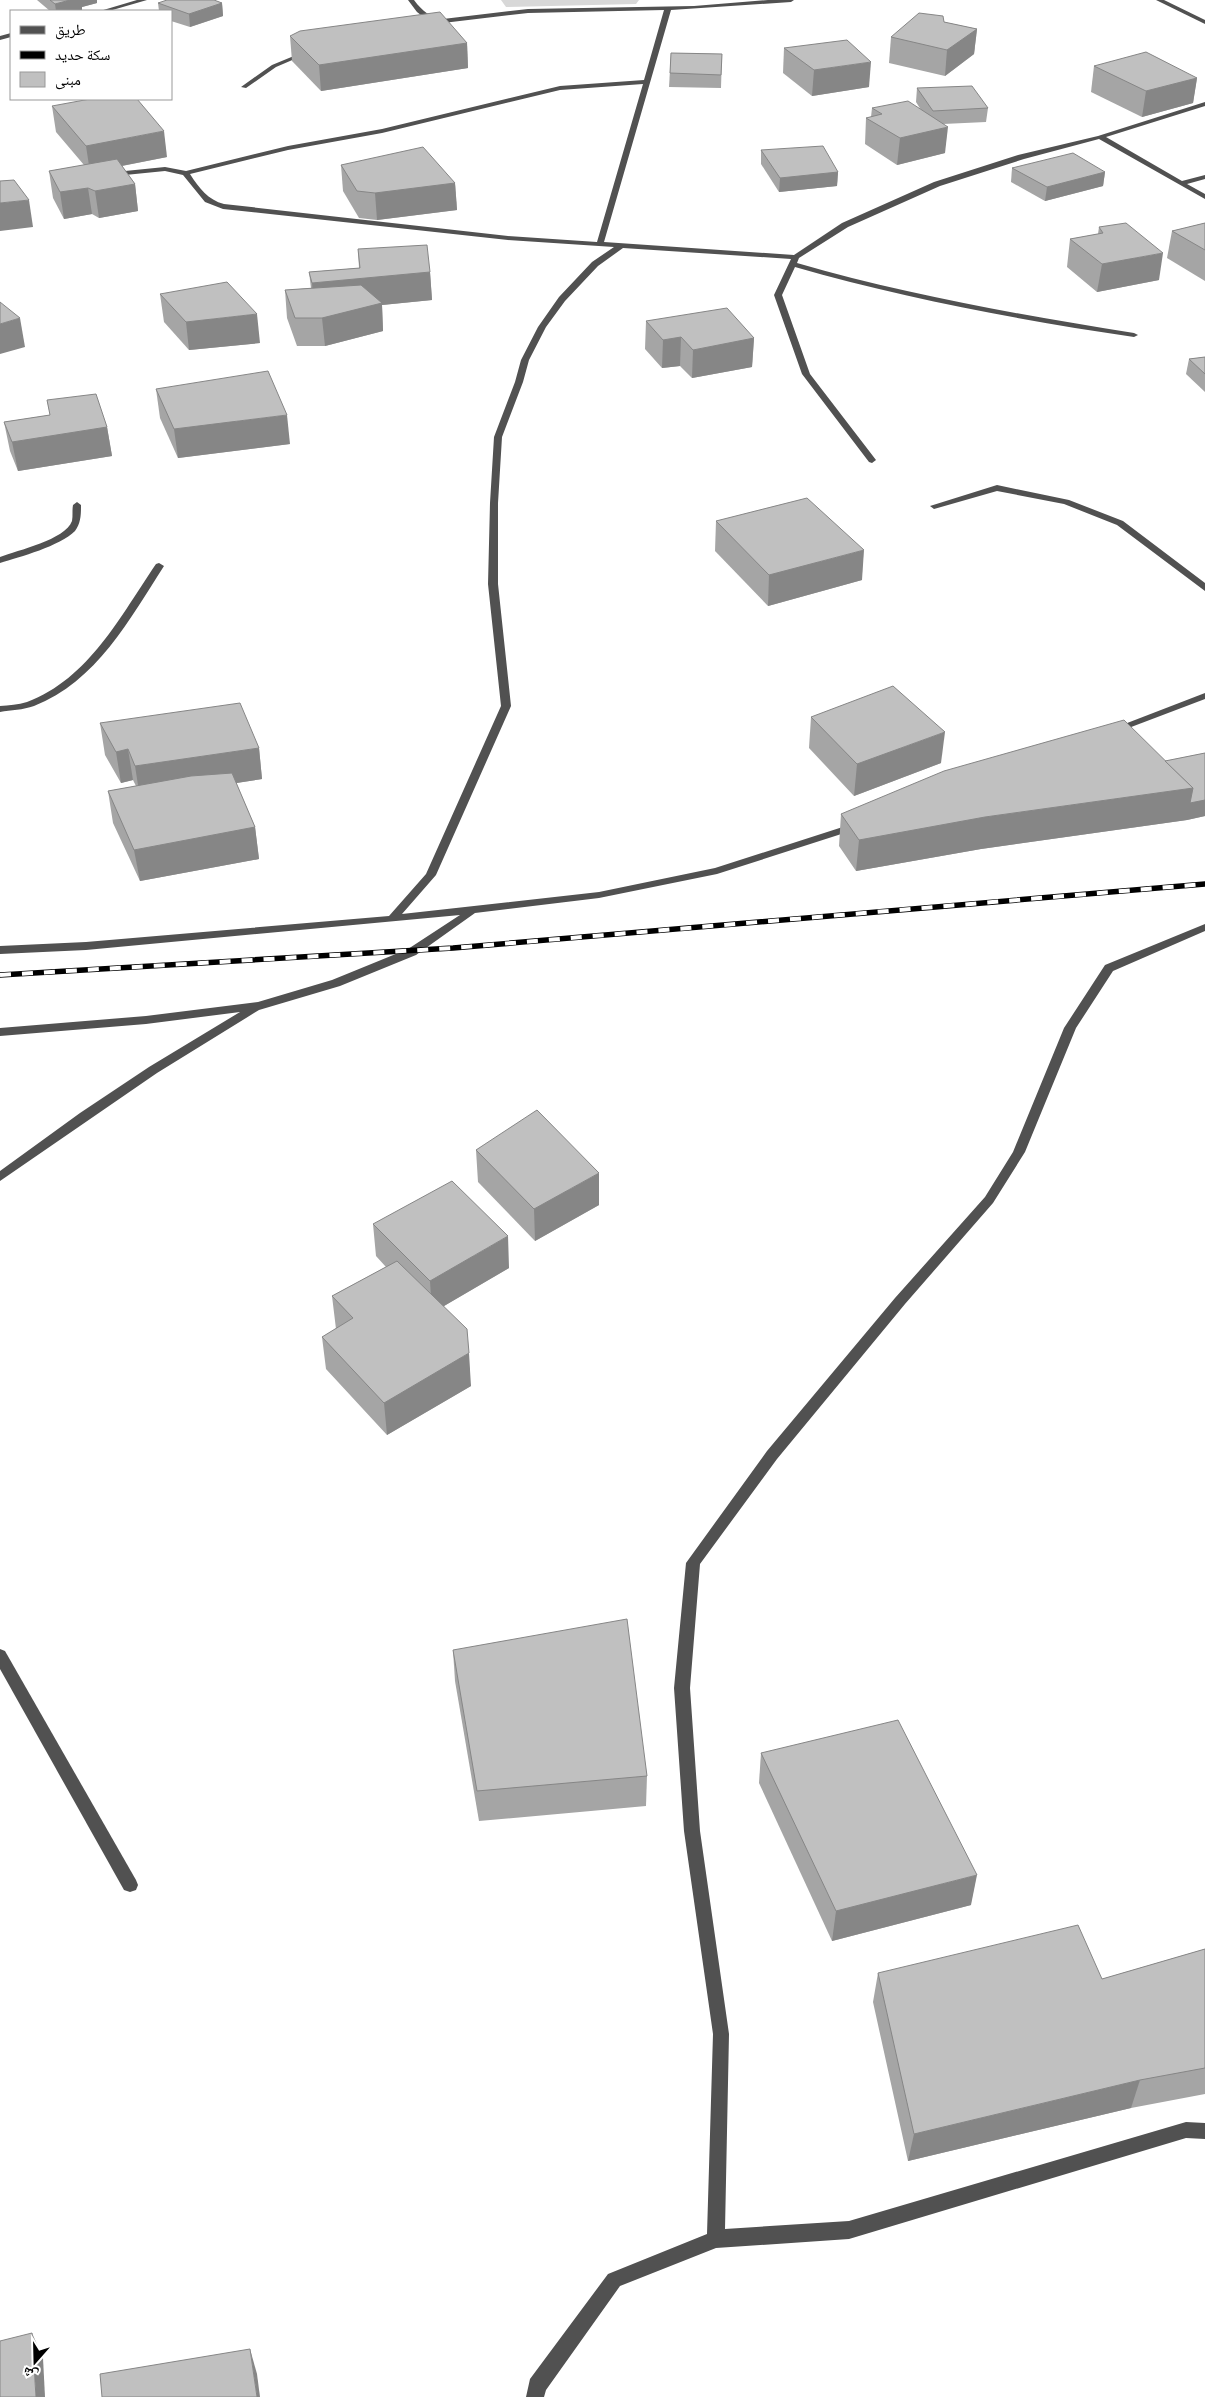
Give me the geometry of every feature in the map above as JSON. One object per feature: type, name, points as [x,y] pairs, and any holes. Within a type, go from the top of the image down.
[{"type":"street","points":[[107,10],[144,0]]},
{"type":"street","points":[[411,0],[419,11],[428,18],[443,21],[528,11],[668,8],[791,0]]},
{"type":"street","points":[[1159,0],[1205,22]]},
{"type":"street","points":[[600,244],[668,8]]},
{"type":"street","points":[[430,27],[443,21]]},
{"type":"street","points":[[244,87],[274,66],[312,50]]},
{"type":"street","points":[[115,174],[165,170],[186,173],[288,148],[382,131],[560,88],[646,82]]},
{"type":"street","points":[[872,460],[806,374],[778,295],[794,260],[845,226],[936,184],[1021,157],[1100,137],[1205,104]]},
{"type":"street","points":[[1100,137],[1205,197]]},
{"type":"street","points":[[186,173],[197,192],[213,205],[508,238],[794,260],[846,279],[957,304],[1033,320],[1134,335]]},
{"type":"street","points":[[1181,183],[1205,177]]},
{"type":"street","points":[[392,919],[431,875],[506,706],[493,584],[494,502],[498,437],[519,382],[525,360],[542,327],[562,299],[595,264],[621,246]]},
{"type":"street","points":[[934,506],[997,488],[1066,502],[1120,523],[1205,588]]},
{"type":"street","points":[[0,560],[49,542],[68,532],[76,522],[77,505]]},
{"type":"street","points":[[0,709],[33,703],[72,680],[107,646],[159,566]]},
{"type":"street","points":[[1102,734],[1205,696]]},
{"type":"street","points":[[0,950],[86,946],[472,912],[599,896],[717,871],[813,842],[869,821]]},
{"type":"street","points":[[0,1032],[146,1020],[259,1006],[336,984],[412,952],[472,912]]},
{"type":"street","points":[[716,2239],[721,2034],[692,1831],[682,1688],[693,1563],[778,1448],[900,1301],[989,1200],[1019,1152],[1070,1028],[1110,968],[1205,927]]},
{"type":"street","points":[[0,1177],[84,1116],[153,1070],[259,1006]]},
{"type":"street","points":[[0,1655],[130,1885]]},
{"type":"street","points":[[534,2397],[537,2386],[614,2280],[716,2239],[849,2230],[1186,2130],[1205,2131]]},
{"type":"shaded area","points":[[501,0],[639,0],[636,4],[506,7]]},
{"type":"building","points":[[50,0],[70,0],[55,4]]},
{"type":"building","points":[[167,0],[214,0],[222,3],[189,14],[158,3]]},
{"type":"building","points":[[440,12],[467,43],[319,65],[290,36],[300,31]]},
{"type":"building","points":[[919,13],[943,16],[944,22],[977,29],[947,50],[891,37]]},
{"type":"building","points":[[847,40],[871,62],[814,70],[784,48]]},
{"type":"building","points":[[1146,52],[1197,78],[1146,91],[1094,66]]},
{"type":"building","points":[[671,53],[722,54],[721,75],[670,73]]},
{"type":"building","points":[[972,86],[988,108],[933,111],[917,88]]},
{"type":"building","points":[[85,100],[138,100],[164,131],[86,146],[52,106]]},
{"type":"building","points":[[908,101],[948,127],[900,138],[866,118],[882,114],[872,108]]},
{"type":"building","points":[[823,146],[838,172],[780,178],[761,150]]},
{"type":"building","points":[[423,147],[455,183],[375,193],[357,191],[341,165]]},
{"type":"building","points":[[1073,153],[1105,172],[1047,187],[1012,168]]},
{"type":"building","points":[[117,159],[135,184],[95,191],[88,188],[60,192],[49,171]]},
{"type":"building","points":[[14,180],[29,200],[0,203],[0,181]]},
{"type":"building","points":[[1126,223],[1163,253],[1102,264],[1070,239],[1103,233],[1099,227]]},
{"type":"building","points":[[1205,223],[1205,250],[1172,231]]},
{"type":"building","points":[[427,245],[430,272],[312,283],[309,272],[360,268],[358,249]]},
{"type":"building","points":[[227,282],[257,314],[186,322],[160,294]]},
{"type":"building","points":[[361,285],[382,303],[322,318],[295,318],[285,290]]},
{"type":"building","points":[[0,302],[20,318],[0,324]]},
{"type":"building","points":[[727,308],[754,338],[693,350],[681,337],[663,340],[646,321]]},
{"type":"building","points":[[1205,357],[1205,374],[1189,359]]},
{"type":"building","points":[[268,371],[287,415],[174,429],[156,389]]},
{"type":"building","points":[[96,394],[107,427],[12,442],[4,422],[50,415],[47,400]]},
{"type":"building","points":[[807,498],[864,550],[769,575],[716,521]]},
{"type":"building","points":[[893,686],[945,732],[857,764],[811,717]]},
{"type":"building","points":[[240,703],[259,748],[135,766],[128,749],[116,752],[100,723]]},
{"type":"building","points":[[1124,720],[1193,788],[985,817],[859,840],[841,814],[944,771]]},
{"type":"building","points":[[1205,753],[1205,800],[1190,803],[1193,788],[1165,761]]},
{"type":"building","points":[[232,773],[255,827],[134,850],[108,791],[191,776]]},
{"type":"building","points":[[537,1110],[599,1173],[534,1209],[476,1150]]},
{"type":"building","points":[[452,1181],[508,1236],[430,1281],[373,1224]]},
{"type":"building","points":[[397,1261],[467,1329],[469,1353],[384,1403],[322,1337],[353,1318],[332,1296]]},
{"type":"building","points":[[627,1619],[647,1776],[477,1791],[453,1650]]},
{"type":"building","points":[[898,1720],[977,1875],[836,1911],[761,1753]]},
{"type":"building","points":[[1078,1925],[1102,1979],[1205,1949],[1205,2068],[1140,2080],[914,2134],[878,1973]]},
{"type":"building","points":[[32,2333],[36,2397],[0,2397],[0,2341]]},
{"type":"building","points":[[250,2349],[257,2397],[102,2397],[100,2374]]},
{"type":"railway","points":[[0,975],[453,948],[1205,884]]}]
